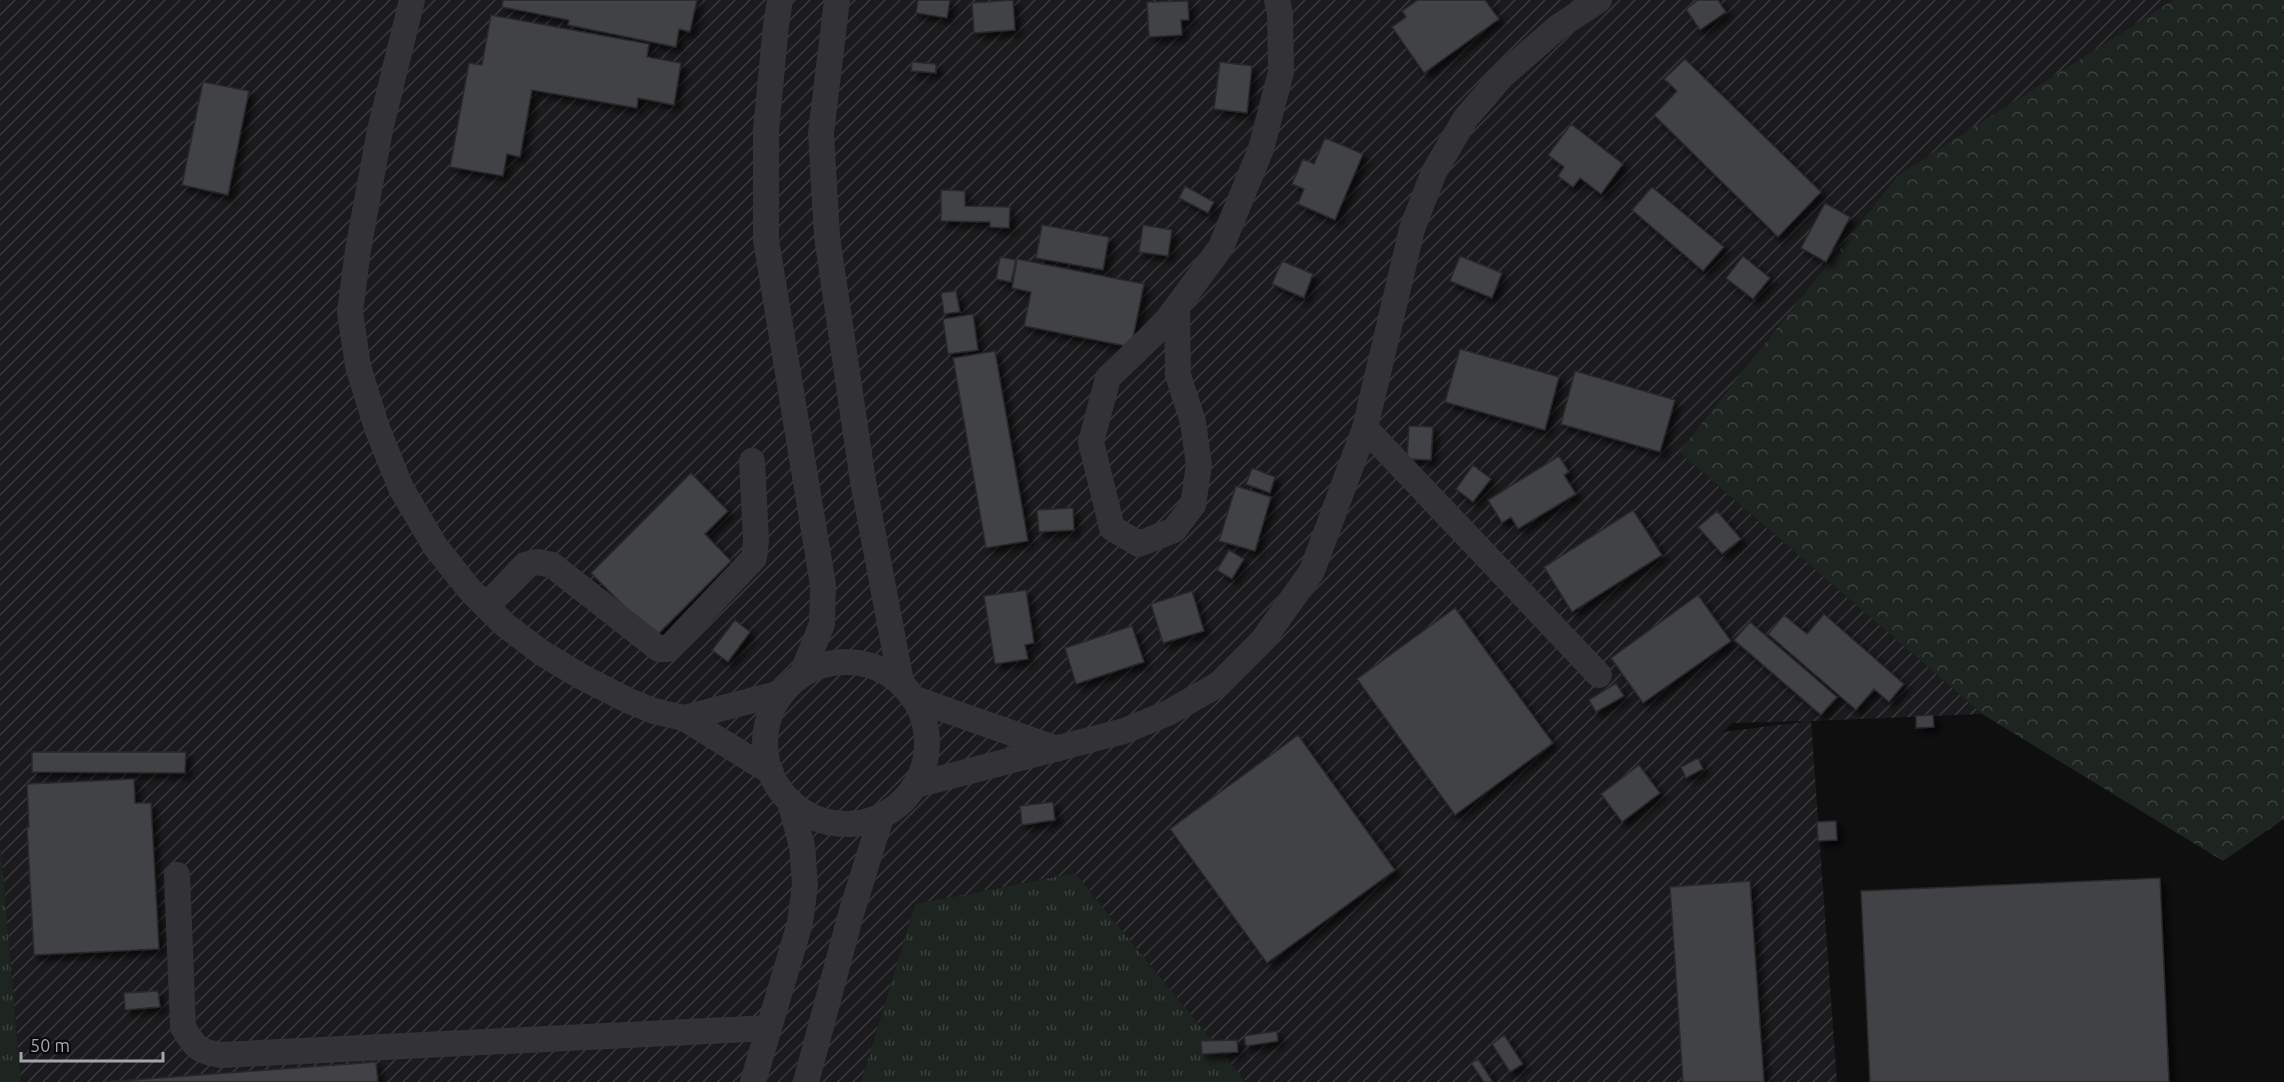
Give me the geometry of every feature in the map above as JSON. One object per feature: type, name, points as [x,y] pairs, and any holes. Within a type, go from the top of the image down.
[{"type":"street","points":[[412,0],[380,130],[358,250],[350,312],[358,366],[377,428],[401,488],[435,546],[469,589],[505,625],[542,653],[582,677],[629,701],[654,711],[684,718],[771,772]]},
{"type":"street","points":[[780,0],[766,130],[766,240],[823,585],[822,624],[802,674]]},
{"type":"street","points":[[837,0],[821,134],[827,237],[863,482],[908,690],[924,719],[928,741],[926,763],[916,785],[901,804],[880,817],[857,824],[833,824],[810,816],[790,802],[777,785],[771,772],[765,745],[769,717],[782,693],[802,674],[828,663],[854,661],[879,668],[908,690],[1057,749]]},
{"type":"street","points":[[1177,307],[1178,375],[1193,422],[1199,465],[1193,505],[1174,530],[1138,544],[1112,528],[1091,442],[1108,378],[1165,323],[1221,247],[1261,149],[1281,72],[1280,14],[1277,0]]},
{"type":"street","points":[[916,785],[1124,731],[1168,713],[1219,684],[1263,639],[1312,571],[1365,428],[1412,229],[1434,172],[1465,119],[1502,76],[1558,27],[1599,0]]},
{"type":"street","points":[[1365,428],[1599,675]]},
{"type":"street","points":[[486,606],[525,565],[538,562],[552,565],[659,649],[668,650],[754,558],[756,541],[752,461]]},
{"type":"street","points":[[684,718],[782,693]]},
{"type":"street","points":[[753,1082],[800,923],[805,885],[802,846],[790,802]]},
{"type":"street","points":[[806,1082],[851,914],[880,817]]},
{"type":"street","points":[[177,875],[183,1027],[192,1044],[204,1053],[220,1055],[769,1028]]},
{"type":"shaded area","points":[[0,0],[2173,0],[1898,175],[1679,452],[1982,714],[1811,721],[1837,1082],[1246,1082],[1075,873],[915,904],[861,1082],[21,1082],[0,841]],"holes":[[[1802,722],[1723,732],[1732,723]]]},
{"type":"green space","points":[[2173,0],[2284,0],[2284,819],[2223,861],[1982,714],[1679,452],[1898,175]]},
{"type":"green space","points":[[0,841],[21,1082],[0,1082]]},
{"type":"green space","points":[[1075,873],[1246,1082],[861,1082],[915,904]]},
{"type":"building","points":[[503,0],[697,0],[690,32],[679,29],[676,47],[568,25],[569,20],[502,7]]},
{"type":"building","points":[[918,0],[950,0],[947,18],[916,13]]},
{"type":"building","points":[[1013,0],[1015,30],[974,33],[972,3]]},
{"type":"building","points":[[1418,0],[1485,0],[1499,19],[1424,73],[1392,27],[1406,17],[1402,11]]},
{"type":"building","points":[[1698,0],[1718,0],[1726,12],[1700,30],[1686,9]]},
{"type":"building","points":[[1188,1],[1189,20],[1181,20],[1182,35],[1149,37],[1147,2]]},
{"type":"building","points":[[491,15],[649,44],[647,57],[681,63],[674,105],[638,98],[637,108],[532,90],[520,157],[507,154],[503,176],[450,167],[469,63],[482,65]]},
{"type":"building","points":[[1685,59],[1821,192],[1778,237],[1654,115],[1677,91],[1664,79]]},
{"type":"building","points":[[912,62],[936,64],[936,73],[911,71]]},
{"type":"building","points":[[1220,62],[1252,66],[1247,113],[1214,109]]},
{"type":"building","points":[[203,82],[249,91],[228,195],[182,185]]},
{"type":"building","points":[[1571,124],[1623,164],[1601,194],[1580,178],[1573,187],[1558,176],[1564,167],[1548,155]]},
{"type":"building","points":[[1325,138],[1363,154],[1335,220],[1298,204],[1304,189],[1292,184],[1303,159],[1314,164]]},
{"type":"building","points":[[1185,186],[1214,202],[1208,213],[1179,198]]},
{"type":"building","points":[[1652,187],[1724,247],[1703,271],[1632,210]]},
{"type":"building","points":[[941,190],[965,191],[965,206],[1010,207],[1009,228],[990,227],[990,222],[941,221]]},
{"type":"building","points":[[1825,203],[1850,217],[1826,262],[1801,248]]},
{"type":"building","points":[[1042,225],[1109,237],[1103,270],[1036,258]]},
{"type":"building","points":[[1143,225],[1172,230],[1168,256],[1139,252]]},
{"type":"building","points":[[1460,256],[1502,273],[1492,298],[1450,281]]},
{"type":"building","points":[[1743,256],[1770,278],[1753,299],[1726,278]]},
{"type":"building","points":[[1000,257],[1016,260],[1011,282],[996,279]]},
{"type":"building","points":[[1017,259],[1144,284],[1131,347],[1024,326],[1031,292],[1012,288]]},
{"type":"building","points":[[1282,261],[1313,274],[1304,298],[1272,284]]},
{"type":"building","points":[[956,291],[960,312],[944,314],[941,293]]},
{"type":"building","points":[[973,314],[978,350],[948,354],[943,319]]},
{"type":"building","points":[[1460,349],[1559,377],[1545,430],[1445,402]]},
{"type":"building","points":[[995,351],[1028,541],[986,548],[953,358]]},
{"type":"building","points":[[1575,371],[1675,400],[1660,452],[1561,424]]},
{"type":"building","points":[[1409,426],[1433,427],[1431,460],[1407,459]]},
{"type":"building","points":[[1559,456],[1569,472],[1564,475],[1576,494],[1518,529],[1511,517],[1502,523],[1488,500]]},
{"type":"building","points":[[1473,465],[1491,479],[1473,502],[1456,489]]},
{"type":"building","points":[[1252,468],[1275,477],[1270,493],[1246,484]]},
{"type":"building","points":[[691,473],[728,511],[705,534],[731,561],[655,637],[591,573]]},
{"type":"building","points":[[1236,486],[1271,497],[1255,551],[1219,541]]},
{"type":"building","points":[[1073,508],[1074,530],[1039,532],[1037,510]]},
{"type":"building","points":[[1633,510],[1662,555],[1572,612],[1544,567]]},
{"type":"building","points":[[1717,511],[1741,539],[1722,554],[1698,527]]},
{"type":"building","points":[[1229,550],[1244,559],[1232,579],[1217,570]]},
{"type":"building","points":[[1026,590],[1034,643],[1025,645],[1028,659],[995,664],[984,596]]},
{"type":"building","points":[[1192,591],[1204,631],[1163,643],[1151,604]]},
{"type":"building","points":[[1698,595],[1731,641],[1643,703],[1611,658]]},
{"type":"building","points":[[1455,608],[1553,743],[1455,815],[1357,679]]},
{"type":"building","points":[[1824,614],[1904,684],[1889,702],[1874,689],[1856,710],[1768,634],[1784,615],[1807,634]]},
{"type":"building","points":[[735,620],[750,632],[728,662],[712,650]]},
{"type":"building","points":[[1750,622],[1837,697],[1821,715],[1734,640]]},
{"type":"building","points":[[1132,626],[1144,662],[1076,684],[1065,648]]},
{"type":"building","points":[[1616,683],[1624,696],[1596,712],[1589,700]]},
{"type":"building","points":[[1933,715],[1934,727],[1916,728],[1916,716]]},
{"type":"building","points":[[1298,735],[1395,870],[1267,963],[1170,829]]},
{"type":"building","points":[[32,752],[186,752],[185,773],[32,772]]},
{"type":"building","points":[[1698,758],[1703,769],[1686,778],[1681,767]]},
{"type":"building","points":[[1639,765],[1660,793],[1622,822],[1601,794]]},
{"type":"building","points":[[134,779],[135,803],[151,803],[159,949],[34,955],[27,784]]},
{"type":"building","points":[[1053,802],[1055,820],[1022,825],[1020,806]]},
{"type":"building","points":[[1836,821],[1837,840],[1818,841],[1817,822]]},
{"type":"building","points":[[2160,878],[2169,1082],[1870,1082],[1861,891]]},
{"type":"building","points":[[1750,881],[1764,1082],[1683,1082],[1670,887]]},
{"type":"building","points":[[158,991],[160,1007],[125,1010],[124,993]]},
{"type":"building","points":[[1277,1031],[1278,1041],[1246,1046],[1244,1036]]},
{"type":"building","points":[[1504,1035],[1523,1064],[1510,1072],[1492,1044]]},
{"type":"building","points":[[1237,1040],[1238,1052],[1202,1054],[1201,1041]]},
{"type":"building","points":[[1478,1059],[1493,1082],[1484,1082],[1471,1063]]},
{"type":"building","points":[[376,1062],[378,1082],[105,1082]]}]
